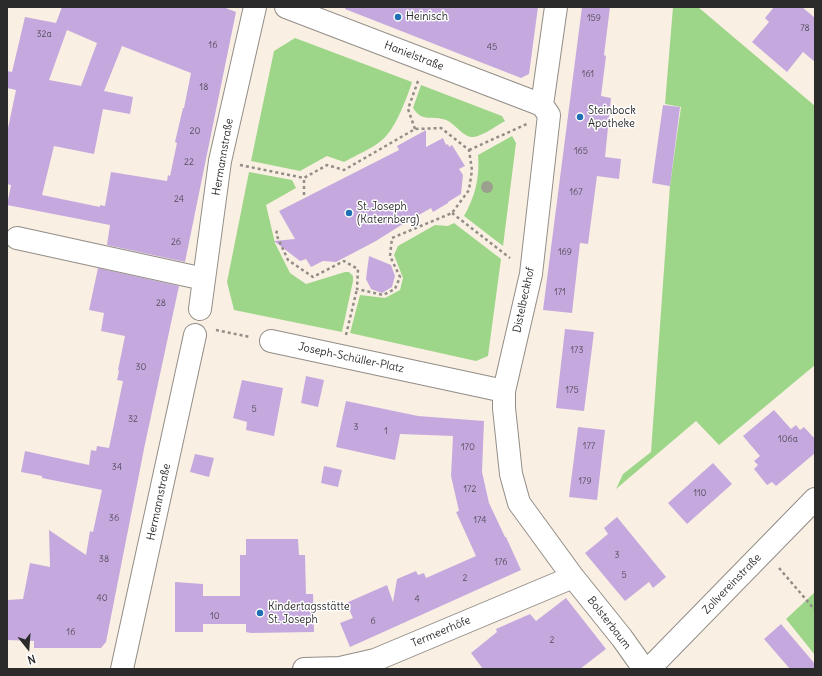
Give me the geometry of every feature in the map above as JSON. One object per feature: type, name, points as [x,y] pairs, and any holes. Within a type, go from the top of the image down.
[{"type":"street","name":"Hermannstraße","points":[[200,309],[220,162],[255,7]]},
{"type":"street","name":"Hanielstraße","points":[[286,7],[426,60],[545,110]]},
{"type":"street","name":"Distelbeckhof","points":[[556,7],[545,110],[531,274],[504,391],[504,408],[511,474],[519,503],[573,577]]},
{"type":"street","points":[[17,238],[204,279]]},
{"type":"street","name":"Hermannstraße","points":[[122,669],[204,332]]},
{"type":"street","name":"Joseph-Schüller-Platz","points":[[270,341],[504,391]]},
{"type":"street","name":"Zollvereinstraße","points":[[648,669],[815,499]]},
{"type":"street","name":"Termeerhöfe","points":[[304,669],[340,668],[375,660],[573,577]]},
{"type":"street","name":"Bolsterbaum","points":[[573,577],[622,638],[644,669]]},
{"type":"path","points":[[415,129],[408,109],[426,60]]},
{"type":"path","points":[[469,150],[545,110]]},
{"type":"path","points":[[220,162],[304,178],[327,165],[344,170],[415,129],[441,128],[469,150],[472,170],[469,190],[452,213],[392,238],[390,256],[400,277],[395,289],[382,295],[357,289]]},
{"type":"path","points":[[304,178],[304,195]]},
{"type":"path","points":[[452,213],[531,274]]},
{"type":"path","points":[[278,228],[276,234],[288,260],[313,277],[344,261],[358,269],[357,289],[341,356]]},
{"type":"path","points":[[204,332],[270,341]]},
{"type":"path","points":[[764,551],[815,610]]},
{"type":"green space","points":[[673,7],[698,7],[815,106],[815,365],[719,445],[696,421],[616,489],[623,474],[651,452],[670,185],[681,107],[665,104]]},
{"type":"green space","points":[[295,38],[412,82],[404,105],[396,121],[382,140],[369,149],[344,162],[327,156],[300,171],[251,161],[274,51]]},
{"type":"green space","points":[[421,85],[502,116],[505,121],[478,136],[470,137],[446,120],[420,116],[413,108]]},
{"type":"green space","points":[[512,136],[516,143],[503,246],[464,216],[476,187],[478,155]]},
{"type":"green space","points":[[249,172],[292,180],[296,188],[266,205],[275,243],[290,273],[306,284],[345,272],[349,272],[353,276],[342,332],[234,310],[227,282]]},
{"type":"green space","points":[[454,223],[501,259],[488,356],[476,361],[350,333],[360,295],[385,298],[400,290],[403,278],[394,255],[398,246],[435,225],[448,226]]},
{"type":"green space","points":[[815,592],[815,655],[786,619]]},
{"type":"building","points":[[62,7],[223,7],[236,12],[185,262],[107,245],[110,225],[7,205],[11,185],[7,184],[7,133],[16,90],[7,88],[7,71],[12,72],[25,17],[56,23]],"holes":[[[67,30],[97,43],[81,86],[49,80]],[[122,46],[191,73],[175,142],[177,143],[170,176],[168,175],[167,181],[111,172],[105,206],[100,205],[100,207],[42,195],[54,146],[94,154],[103,109],[130,114],[133,97],[104,91]]]},
{"type":"building","points":[[345,7],[538,7],[529,74],[521,78],[345,9]]},
{"type":"building","points":[[582,7],[610,7],[601,96],[611,98],[605,157],[621,159],[619,179],[597,176],[588,244],[580,243],[572,313],[543,310]]},
{"type":"building","points":[[774,7],[802,7],[815,18],[815,62],[803,52],[787,72],[752,42],[769,22],[765,18]]},
{"type":"building","points":[[663,105],[680,107],[670,186],[652,183]]},
{"type":"building","name":"St. Joseph (Katernberg)","points":[[426,130],[426,147],[443,138],[446,145],[448,144],[449,147],[452,145],[465,166],[459,169],[463,175],[461,194],[433,212],[431,208],[417,215],[376,241],[336,262],[323,261],[311,267],[306,259],[300,261],[274,241],[295,239],[279,211],[399,150],[397,146]]},
{"type":"building","points":[[369,256],[391,265],[395,276],[392,287],[382,293],[371,289],[366,279]]},
{"type":"building","points":[[98,268],[179,286],[145,444],[106,642],[101,648],[34,648],[34,641],[7,640],[7,600],[23,599],[30,563],[50,567],[49,530],[86,555],[90,531],[93,532],[102,490],[42,478],[42,476],[21,472],[25,451],[89,465],[91,450],[96,451],[97,446],[109,448],[123,381],[117,380],[125,336],[101,331],[104,313],[89,310]]},
{"type":"building","points":[[565,329],[594,332],[584,411],[556,408]]},
{"type":"building","points":[[306,376],[324,380],[318,407],[301,403]]},
{"type":"building","points":[[242,380],[283,388],[274,436],[246,430],[247,422],[233,418]]},
{"type":"building","points":[[346,401],[418,416],[484,421],[482,472],[489,503],[521,570],[350,647],[340,623],[353,618],[346,603],[387,585],[393,602],[397,579],[416,571],[418,575],[424,573],[426,578],[476,556],[456,512],[459,511],[451,476],[453,436],[400,434],[395,460],[336,447]]},
{"type":"building","points":[[774,410],[791,429],[796,425],[800,430],[804,427],[815,439],[815,453],[776,486],[772,482],[767,485],[754,469],[758,465],[754,461],[760,456],[743,436]]},
{"type":"building","points":[[578,427],[605,430],[597,500],[569,497]]},
{"type":"building","points":[[195,454],[214,458],[209,477],[190,472]]},
{"type":"building","points":[[713,463],[732,484],[687,524],[668,503]]},
{"type":"building","points":[[324,466],[342,470],[338,487],[321,483]]},
{"type":"building","points":[[617,517],[666,577],[653,588],[649,582],[625,601],[585,553],[608,534],[604,528]]},
{"type":"building","points":[[246,539],[298,539],[299,555],[305,555],[306,594],[313,594],[314,632],[251,633],[246,632],[246,624],[203,624],[203,632],[175,632],[175,582],[203,584],[203,596],[240,596],[240,555],[246,555]]},
{"type":"building","points":[[566,598],[606,649],[580,669],[483,669],[471,653],[497,632],[496,629],[530,614],[536,621]]},
{"type":"building","points":[[781,624],[815,664],[815,669],[790,669],[764,639]]},
{"type":"place","name":"Heinisch","points":[[398,17]]},
{"type":"place","name":"Steinbock Apotheke","points":[[580,117]]},
{"type":"place","name":"St. Joseph (Katernberg)","points":[[349,213]]},
{"type":"place","name":"Kindertagsstätte St. Joseph","points":[[260,613]]}]
